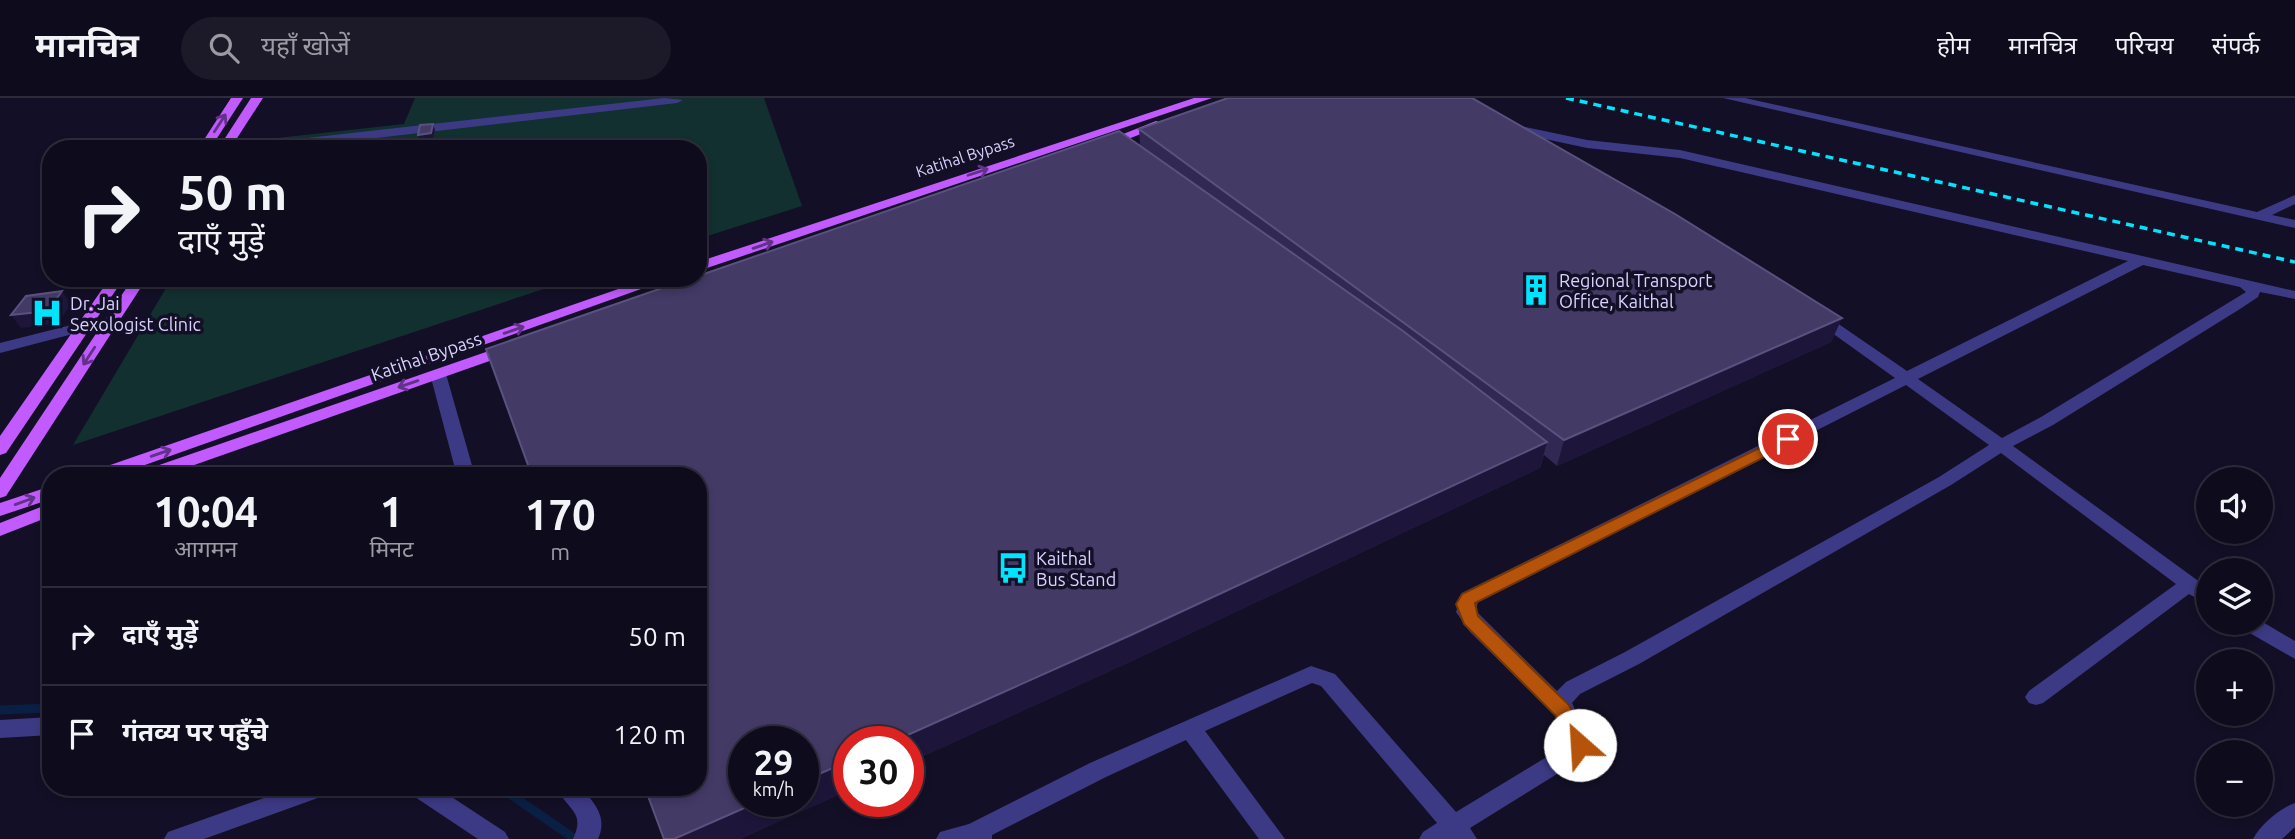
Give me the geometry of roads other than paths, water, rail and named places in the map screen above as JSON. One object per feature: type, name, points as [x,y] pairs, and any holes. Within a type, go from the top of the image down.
[{"type":"main road","points":[[210,140],[237,98]]},
{"type":"main road","points":[[230,140],[257,98]]},
{"type":"main road","name":"Katihal Bypass","points":[[707,272],[1206,98]]},
{"type":"main road","name":"Katihal Bypass","points":[[707,272],[1224,102]]},
{"type":"main road","points":[[0,449],[111,287]]},
{"type":"main road","points":[[0,492],[134,287]]},
{"type":"main road","name":"Katihal Bypass","points":[[123,467],[664,287]]},
{"type":"main road","name":"Katihal Bypass","points":[[171,467],[557,333],[665,287]]},
{"type":"main road","points":[[0,510],[42,495]]},
{"type":"main road","points":[[0,530],[42,513]]},
{"type":"main road","points":[[0,515],[0,522]]},
{"type":"street","points":[[1729,98],[2295,224]]},
{"type":"street","points":[[325,140],[677,100]]},
{"type":"street","points":[[1492,120],[1511,128],[1549,153]]},
{"type":"street","points":[[1511,128],[1587,144],[1625,146],[1679,154],[2295,295]]},
{"type":"street","points":[[2259,216],[2295,199]]},
{"type":"street","points":[[1563,710],[1476,627],[1466,612],[1468,598],[2144,259]]},
{"type":"street","points":[[1431,839],[1459,832],[1578,750],[1579,739],[1561,701],[1573,688],[1632,658],[2047,421],[2253,294],[2245,284]]},
{"type":"street","points":[[1804,307],[2001,445],[2196,590]]},
{"type":"street","points":[[0,348],[83,327]]},
{"type":"street","points":[[438,374],[464,467]]},
{"type":"street","points":[[2036,697],[2188,585]]},
{"type":"street","points":[[2268,635],[2295,651]]},
{"type":"street","points":[[948,839],[980,836],[1076,780],[1305,674],[1322,676],[1459,832]]},
{"type":"street","points":[[0,729],[42,727]]},
{"type":"street","points":[[1190,727],[1273,839]]},
{"type":"street","points":[[176,839],[296,796]]},
{"type":"street","points":[[432,796],[493,838]]},
{"type":"street","points":[[574,796],[593,821],[587,837]]},
{"type":"street","points":[[2265,839],[2295,813]]},
{"type":"waterway","points":[[0,710],[42,708]]},
{"type":"waterway","points":[[513,796],[575,839]]},
{"type":"railway","points":[[1566,98],[2295,262]]},
{"type":"place","name":"Regional Transport Office, Kaithal","points":[[1536,290]]},
{"type":"place","name":"Dr. Jai Sexologist Clinic","points":[[47,313]]},
{"type":"place","name":"Kaithal Bus Stand","points":[[1013,568]]}]
